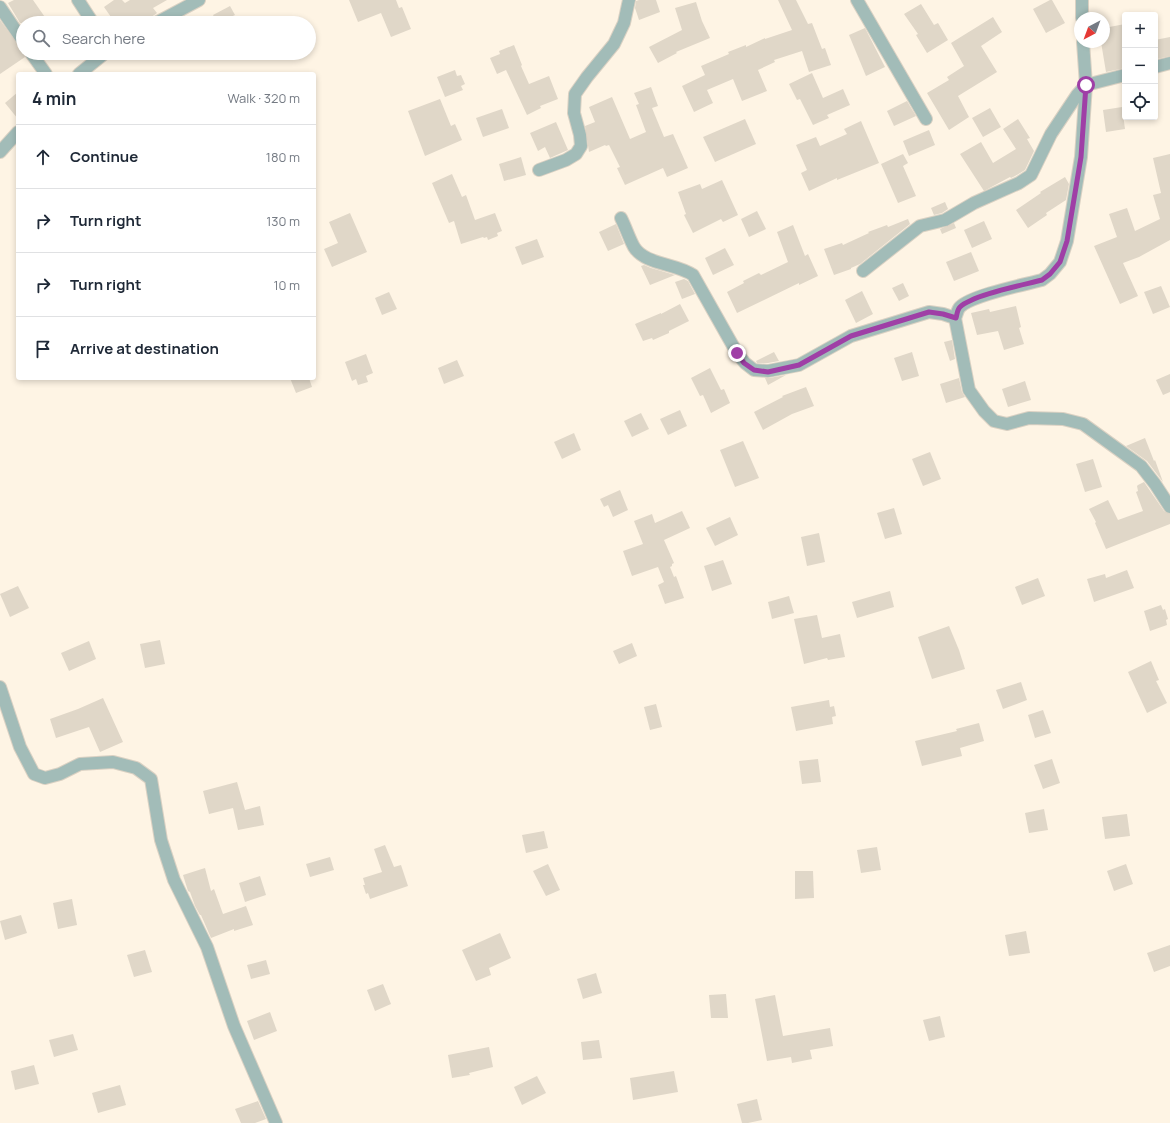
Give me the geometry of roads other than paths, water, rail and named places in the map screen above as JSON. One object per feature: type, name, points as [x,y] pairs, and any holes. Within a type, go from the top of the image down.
[{"type":"street","points":[[78,0],[88,16]]},
{"type":"street","points":[[169,16],[199,0]]},
{"type":"street","points":[[539,170],[566,160],[576,154],[581,146],[580,135],[574,113],[575,94],[614,44],[624,23],[629,0]]},
{"type":"street","points":[[857,0],[926,119]]},
{"type":"street","points":[[1082,0],[1082,12]]},
{"type":"street","points":[[0,7],[16,31]]},
{"type":"street","points":[[1083,48],[1086,85],[1081,157],[1067,241],[1060,262],[1050,274],[1042,280],[980,297],[966,302],[958,309],[956,318],[969,390],[984,411],[994,421],[1007,424],[1029,418],[1063,419],[1083,424],[1141,466],[1156,484],[1170,506]]},
{"type":"street","points":[[36,60],[45,72]]},
{"type":"street","points":[[81,72],[94,60]]},
{"type":"street","points":[[1158,66],[1170,63]]},
{"type":"street","points":[[863,271],[920,226],[945,220],[974,203],[1031,176],[1051,134],[1077,95],[1086,85],[1122,76]]},
{"type":"street","points":[[0,152],[16,134]]},
{"type":"street","points":[[622,218],[635,248],[648,259],[686,270],[693,275],[737,353],[744,363],[754,370],[768,372],[799,365],[851,336],[929,312],[956,318]]},
{"type":"street","points":[[0,687],[20,748],[34,774],[45,778],[60,774],[80,764],[113,762],[136,768],[152,779],[161,840],[174,880],[207,947],[234,1026],[276,1123]]}]
